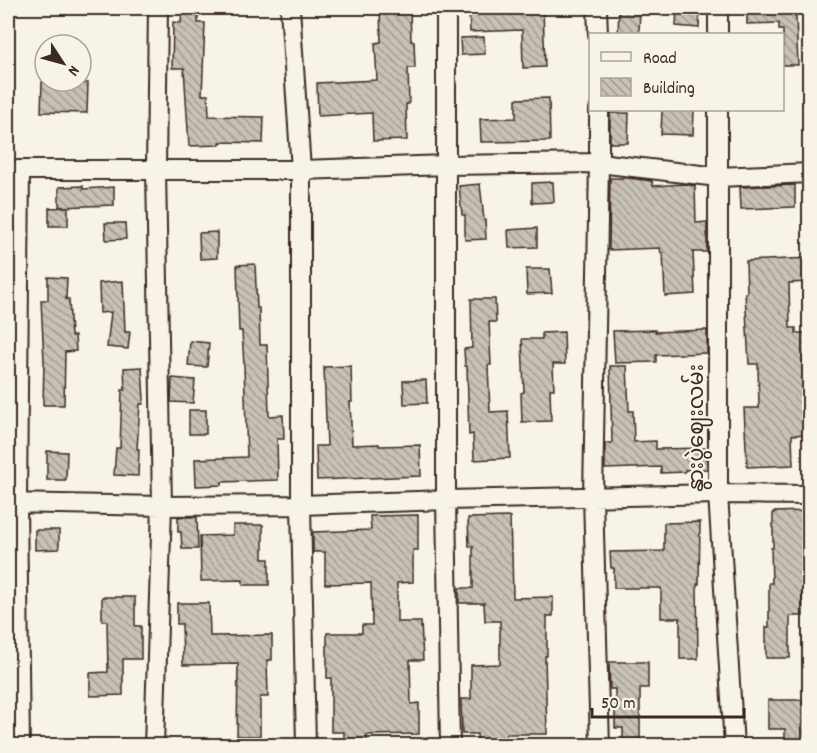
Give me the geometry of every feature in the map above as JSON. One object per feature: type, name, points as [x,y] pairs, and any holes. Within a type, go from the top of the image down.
[{"type":"street","points":[[154,746],[162,506],[156,170],[158,8]]},
{"type":"street","points":[[290,8],[301,170],[301,505],[306,746]]},
{"type":"street","points":[[446,8],[446,500],[450,746]]},
{"type":"street","points":[[597,8],[598,33]]},
{"type":"street","points":[[718,8],[718,33]]},
{"type":"street","points":[[599,111],[593,496],[600,746]]},
{"type":"street","name":"နွားပွဲဈေးလမ်း","points":[[718,111],[718,494],[734,746]]},
{"type":"street","points":[[20,746],[12,503],[14,170],[301,170],[599,163],[718,177],[810,173]]},
{"type":"street","points":[[12,503],[162,506],[301,505],[593,496],[810,495]]},
{"type":"building","points":[[182,8],[198,8],[198,23],[205,23],[202,95],[208,95],[209,116],[264,117],[263,143],[220,142],[220,145],[189,146],[184,68],[172,68],[173,22],[181,23]]},
{"type":"building","points":[[380,8],[410,8],[415,68],[408,68],[407,140],[373,141],[372,113],[318,116],[317,83],[377,80],[375,43],[381,42]]},
{"type":"building","points":[[469,8],[543,8],[545,67],[523,68],[522,30],[470,32]]},
{"type":"building","points":[[619,8],[640,8],[639,33],[618,33]]},
{"type":"building","points":[[747,8],[794,8],[798,65],[784,65],[784,33],[783,30],[779,30],[779,23],[747,24]]},
{"type":"building","points":[[677,9],[700,10],[699,28],[676,26]]},
{"type":"building","points":[[484,37],[485,54],[461,55],[460,38]]},
{"type":"building","points":[[42,93],[88,93],[87,113],[41,112]]},
{"type":"building","points":[[549,98],[550,141],[481,142],[480,119],[516,118],[516,99]]},
{"type":"building","points":[[662,111],[694,111],[693,135],[661,134]]},
{"type":"building","points":[[610,113],[629,113],[628,143],[610,143]]},
{"type":"building","points":[[610,178],[652,181],[653,186],[685,184],[695,186],[696,223],[707,222],[707,252],[693,252],[695,294],[665,296],[663,253],[660,248],[609,250]]},
{"type":"building","points":[[553,182],[554,202],[532,203],[532,183]]},
{"type":"building","points":[[480,184],[486,239],[465,240],[465,215],[462,215],[459,186]]},
{"type":"building","points":[[795,185],[795,207],[741,209],[740,187]]},
{"type":"building","points":[[83,186],[83,189],[114,187],[114,205],[59,207],[59,187]]},
{"type":"building","points":[[68,207],[68,226],[49,226],[49,208]]},
{"type":"building","points":[[105,223],[125,223],[126,239],[106,240]]},
{"type":"building","points":[[537,228],[537,247],[509,248],[508,230]]},
{"type":"building","points":[[217,232],[217,258],[200,259],[199,233]]},
{"type":"building","points":[[810,258],[810,282],[789,283],[790,328],[796,328],[796,333],[810,333],[810,434],[792,435],[793,465],[747,467],[744,408],[759,408],[758,364],[749,364],[745,293],[747,293],[746,261]]},
{"type":"building","points":[[255,264],[260,345],[267,345],[269,416],[283,415],[284,439],[277,439],[278,480],[222,482],[222,485],[196,486],[195,459],[247,457],[237,265]]},
{"type":"building","points":[[526,269],[550,269],[552,293],[527,294]]},
{"type":"building","points":[[48,277],[67,278],[66,299],[69,299],[71,336],[75,336],[76,351],[65,352],[64,405],[43,405],[44,361],[41,300],[48,300]]},
{"type":"building","points":[[123,281],[125,332],[130,332],[128,349],[107,347],[111,312],[100,313],[99,283]]},
{"type":"building","points":[[471,299],[495,299],[496,322],[489,322],[490,412],[508,411],[510,458],[474,460],[473,434],[469,435],[467,366],[465,366],[464,349],[472,348]]},
{"type":"building","points":[[655,330],[655,332],[707,330],[707,353],[656,355],[656,362],[615,363],[613,331]]},
{"type":"building","points":[[564,332],[565,364],[553,364],[554,389],[550,389],[551,421],[522,422],[521,393],[524,392],[522,339],[542,339],[542,333]]},
{"type":"building","points":[[190,341],[209,343],[207,367],[188,366]]},
{"type":"building","points":[[351,366],[352,445],[420,445],[421,476],[317,480],[316,446],[327,446],[324,367]]},
{"type":"building","points":[[610,366],[627,366],[629,411],[633,411],[634,442],[656,441],[656,449],[707,448],[707,469],[661,473],[661,467],[605,469],[605,443],[612,443]]},
{"type":"building","points":[[142,367],[144,400],[143,404],[140,404],[138,476],[114,475],[116,448],[120,448],[122,390],[125,390],[124,368]]},
{"type":"building","points":[[172,378],[195,380],[193,403],[171,402]]},
{"type":"building","points":[[426,380],[427,403],[404,404],[403,381]]},
{"type":"building","points":[[189,410],[206,410],[206,434],[189,434]]},
{"type":"building","points":[[47,451],[67,452],[66,480],[47,480]]},
{"type":"building","points":[[807,511],[807,569],[802,569],[803,616],[790,616],[790,658],[766,658],[769,583],[772,583],[773,512]]},
{"type":"building","points":[[418,515],[418,550],[413,550],[413,582],[397,583],[397,622],[421,622],[423,660],[410,660],[411,704],[419,703],[419,734],[367,735],[367,746],[344,746],[344,732],[331,732],[331,678],[327,678],[327,633],[362,633],[362,625],[372,625],[371,583],[325,584],[325,552],[313,552],[313,532],[371,530],[370,516]]},
{"type":"building","points":[[178,517],[197,517],[198,549],[182,549],[181,532],[178,532]]},
{"type":"building","points":[[510,517],[513,598],[553,597],[553,616],[547,616],[547,656],[545,656],[547,734],[506,734],[507,746],[477,746],[477,734],[462,734],[461,699],[471,699],[471,665],[500,664],[500,621],[485,621],[484,603],[459,603],[459,588],[473,588],[473,546],[469,546],[468,518]]},
{"type":"building","points":[[700,522],[699,584],[697,584],[698,659],[680,659],[680,618],[661,618],[661,588],[614,588],[614,568],[611,568],[610,552],[664,551],[664,523]]},
{"type":"building","points":[[233,525],[263,525],[263,559],[269,559],[269,585],[243,585],[243,580],[201,581],[200,536],[233,535]]},
{"type":"building","points":[[35,530],[59,530],[59,549],[35,550]]},
{"type":"building","points":[[102,597],[135,597],[135,626],[141,626],[141,659],[123,659],[123,695],[90,696],[90,673],[108,672],[107,621],[102,621]]},
{"type":"building","points":[[177,603],[209,603],[210,636],[272,635],[272,660],[267,660],[268,697],[260,697],[260,736],[237,736],[238,664],[183,665],[182,624],[177,624]]},
{"type":"building","points":[[609,662],[648,662],[648,688],[640,688],[640,746],[623,746],[623,728],[615,728],[615,689],[610,689]]},
{"type":"building","points":[[768,700],[810,700],[810,746],[785,746],[785,729],[768,729]]}]
